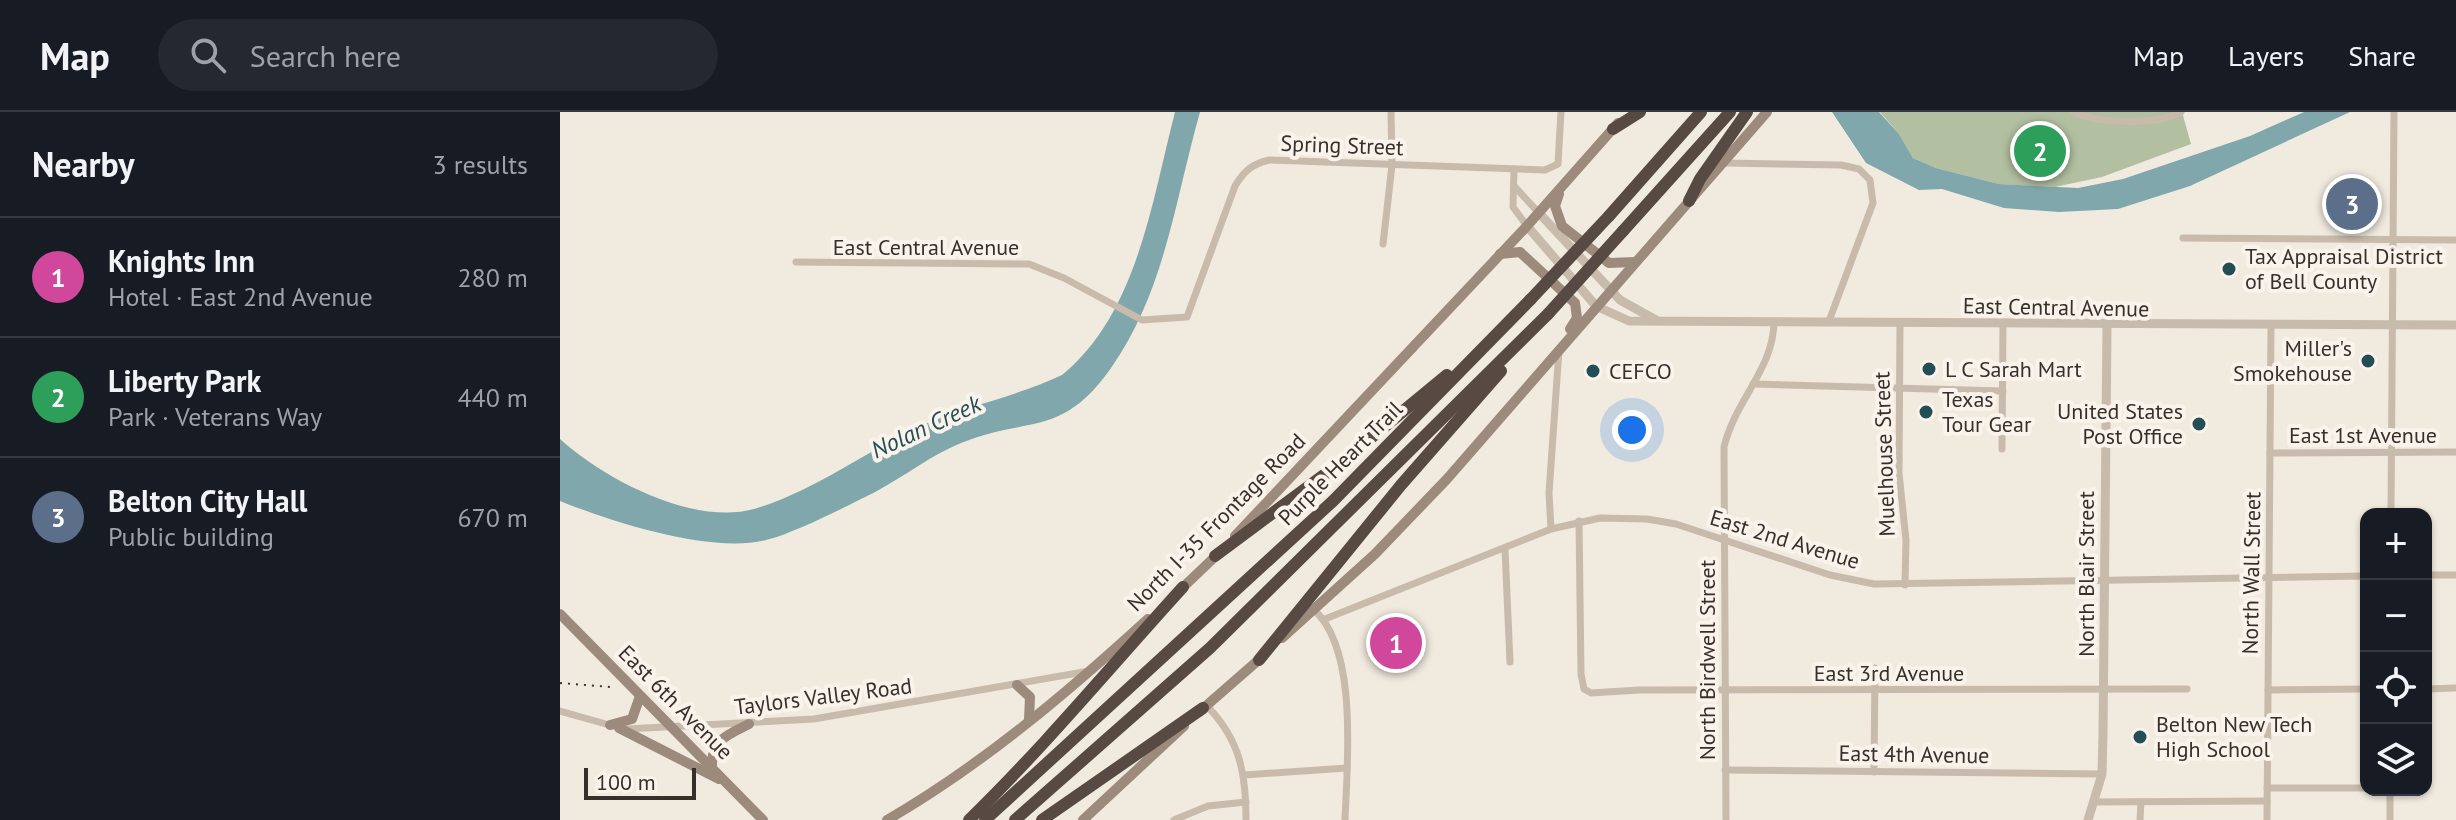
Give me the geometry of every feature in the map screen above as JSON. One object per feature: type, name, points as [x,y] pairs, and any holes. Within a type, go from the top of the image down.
[{"type":"highway","points":[[1613,129],[1640,112]]},
{"type":"highway","name":"Purple Heart Trail","points":[[985,820],[1333,501],[1531,299],[1701,112]]},
{"type":"highway","name":"Purple Heart Trail","points":[[1015,820],[1210,648],[1524,340],[1730,112]]},
{"type":"highway","points":[[1689,201],[1700,179],[1747,112]]},
{"type":"highway","points":[[1215,556],[1359,448],[1498,333]]},
{"type":"highway","points":[[1259,660],[1422,460],[1489,387],[1524,340]]},
{"type":"highway","points":[[969,820],[1054,734],[1116,658],[1183,587]]},
{"type":"highway","points":[[1042,820],[1205,707]]},
{"type":"main road","points":[[1629,112],[1574,173],[1555,206],[1562,226],[1609,263],[1635,262]]},
{"type":"main road","points":[[1083,820],[1418,511],[1767,112]]},
{"type":"main road","name":"North I-35 Frontage Road","points":[[887,820],[959,774],[1029,720],[1091,671],[1183,587],[1574,173]]},
{"type":"main road","points":[[1498,255],[1520,252],[1575,303],[1577,318],[1560,348]]},
{"type":"main road","name":"East 6th Avenue","points":[[560,614],[763,820]]},
{"type":"main road","points":[[1017,685],[1030,697],[1029,720]]},
{"type":"main road","points":[[615,727],[632,719],[640,696]]},
{"type":"main road","points":[[712,767],[712,751],[719,739],[749,724]]},
{"type":"main road","points":[[615,727],[731,786]]},
{"type":"street","points":[[1383,244],[1392,165],[1391,112]]},
{"type":"street","name":"Spring Street","points":[[1187,317],[1235,186],[1243,173],[1255,164],[1269,160],[1550,168],[1558,164],[1560,157],[1561,112]]},
{"type":"street","points":[[2074,112],[2106,120],[2163,119],[2181,112]]},
{"type":"street","points":[[2143,119],[2159,112]]},
{"type":"street","points":[[2391,508],[2394,112]]},
{"type":"street","points":[[1723,163],[1841,165],[1859,169],[1870,180],[1873,203],[1829,321]]},
{"type":"street","name":"East Central Avenue","points":[[1514,169],[1513,207],[1527,226],[1596,306],[1629,321],[2107,326],[2456,325]]},
{"type":"street","points":[[1514,186],[1610,290],[1656,320]]},
{"type":"street","points":[[2183,238],[2456,240]]},
{"type":"street","name":"East Central Avenue","points":[[796,262],[1029,264],[1054,273],[1142,320],[1187,317]]},
{"type":"street","name":"North Birdwell Street","points":[[1726,820],[1724,447],[1729,425],[1770,357],[1774,321]]},
{"type":"street","name":"Muelhouse Street","points":[[1900,323],[1905,585]]},
{"type":"street","points":[[2002,449],[2003,324]]},
{"type":"street","name":"North Blair Street","points":[[2088,820],[2102,774],[2107,326]]},
{"type":"street","name":"North Wall Street","points":[[2267,820],[2271,326]]},
{"type":"street","points":[[1551,529],[1549,493],[1560,348]]},
{"type":"street","points":[[1753,384],[1899,391],[2003,391]]},
{"type":"street","name":"East 1st Avenue","points":[[2270,453],[2456,452]]},
{"type":"street","name":"East 2nd Avenue","points":[[1325,619],[1551,529],[1579,521],[1647,519],[1724,538],[1851,581],[1905,585],[2360,576]]},
{"type":"street","name":"East 3rd Avenue","points":[[1579,521],[1581,674],[1584,689],[1591,693],[2187,689]]},
{"type":"street","points":[[1505,549],[1510,662]]},
{"type":"street","points":[[2432,575],[2456,575]]},
{"type":"street","points":[[1313,609],[1325,619],[1332,633],[1348,708],[1345,820]]},
{"type":"street","points":[[1874,772],[1875,668]]},
{"type":"street","name":"Taylors Valley Road","points":[[560,711],[615,727],[675,729],[749,724],[873,712],[1091,671]]},
{"type":"street","points":[[2432,689],[2456,688]]},
{"type":"street","points":[[2268,690],[2360,689]]},
{"type":"street","points":[[1205,707],[1225,725],[1236,745],[1244,775],[1246,820]]},
{"type":"street","points":[[1244,775],[1347,768]]},
{"type":"street","name":"East 4th Avenue","points":[[1725,770],[2102,774]]},
{"type":"street","points":[[2267,788],[2360,788]]},
{"type":"street","points":[[2390,796],[2390,820]]},
{"type":"street","points":[[2093,802],[2267,801]]},
{"type":"street","points":[[1174,820],[1208,806],[1246,802]]},
{"type":"street","points":[[2140,820],[2141,802]]},
{"type":"green space","points":[[1880,112],[2182,112],[2191,144],[2102,177],[2055,187],[1999,184],[1936,168],[1913,158],[1899,134]]},
{"type":"water","name":"Nolan Creek","points":[[1175,112],[1200,112],[1156,276],[1129,339],[1111,368],[1076,405],[1043,422],[961,443],[852,503],[766,540],[718,543],[662,534],[560,501],[560,439],[600,469],[651,495],[677,505],[730,513],[754,509],[796,493],[918,427],[1062,375],[1087,350],[1108,321],[1125,288],[1149,218]]},
{"type":"water","points":[[1832,112],[1879,112],[1899,134],[1913,158],[1936,168],[1999,184],[2078,188],[2123,179],[2250,136],[2304,112],[2350,112],[2190,186],[2118,209],[2059,212],[2004,208],[1942,189],[1919,190],[1866,163]]},
{"type":"railway","points":[[560,683],[611,687]]},
{"type":"place","name":"Liberty Park","points":[[2040,151]]},
{"type":"place","name":"Belton City Hall","points":[[2352,204]]},
{"type":"place","name":"Tax Appraisal District of Bell County","points":[[2229,269]]},
{"type":"place","name":"Miller's Smokehouse","points":[[2368,361]]},
{"type":"place","name":"L C Sarah Mart","points":[[1929,369]]},
{"type":"place","name":"CEFCO","points":[[1593,371]]},
{"type":"place","name":"Texas Tour Gear","points":[[1926,412]]},
{"type":"place","name":"United States Post Office","points":[[2199,424]]},
{"type":"place","name":"Knights Inn","points":[[1396,643]]},
{"type":"place","name":"Belton New Tech High School","points":[[2140,737]]}]
